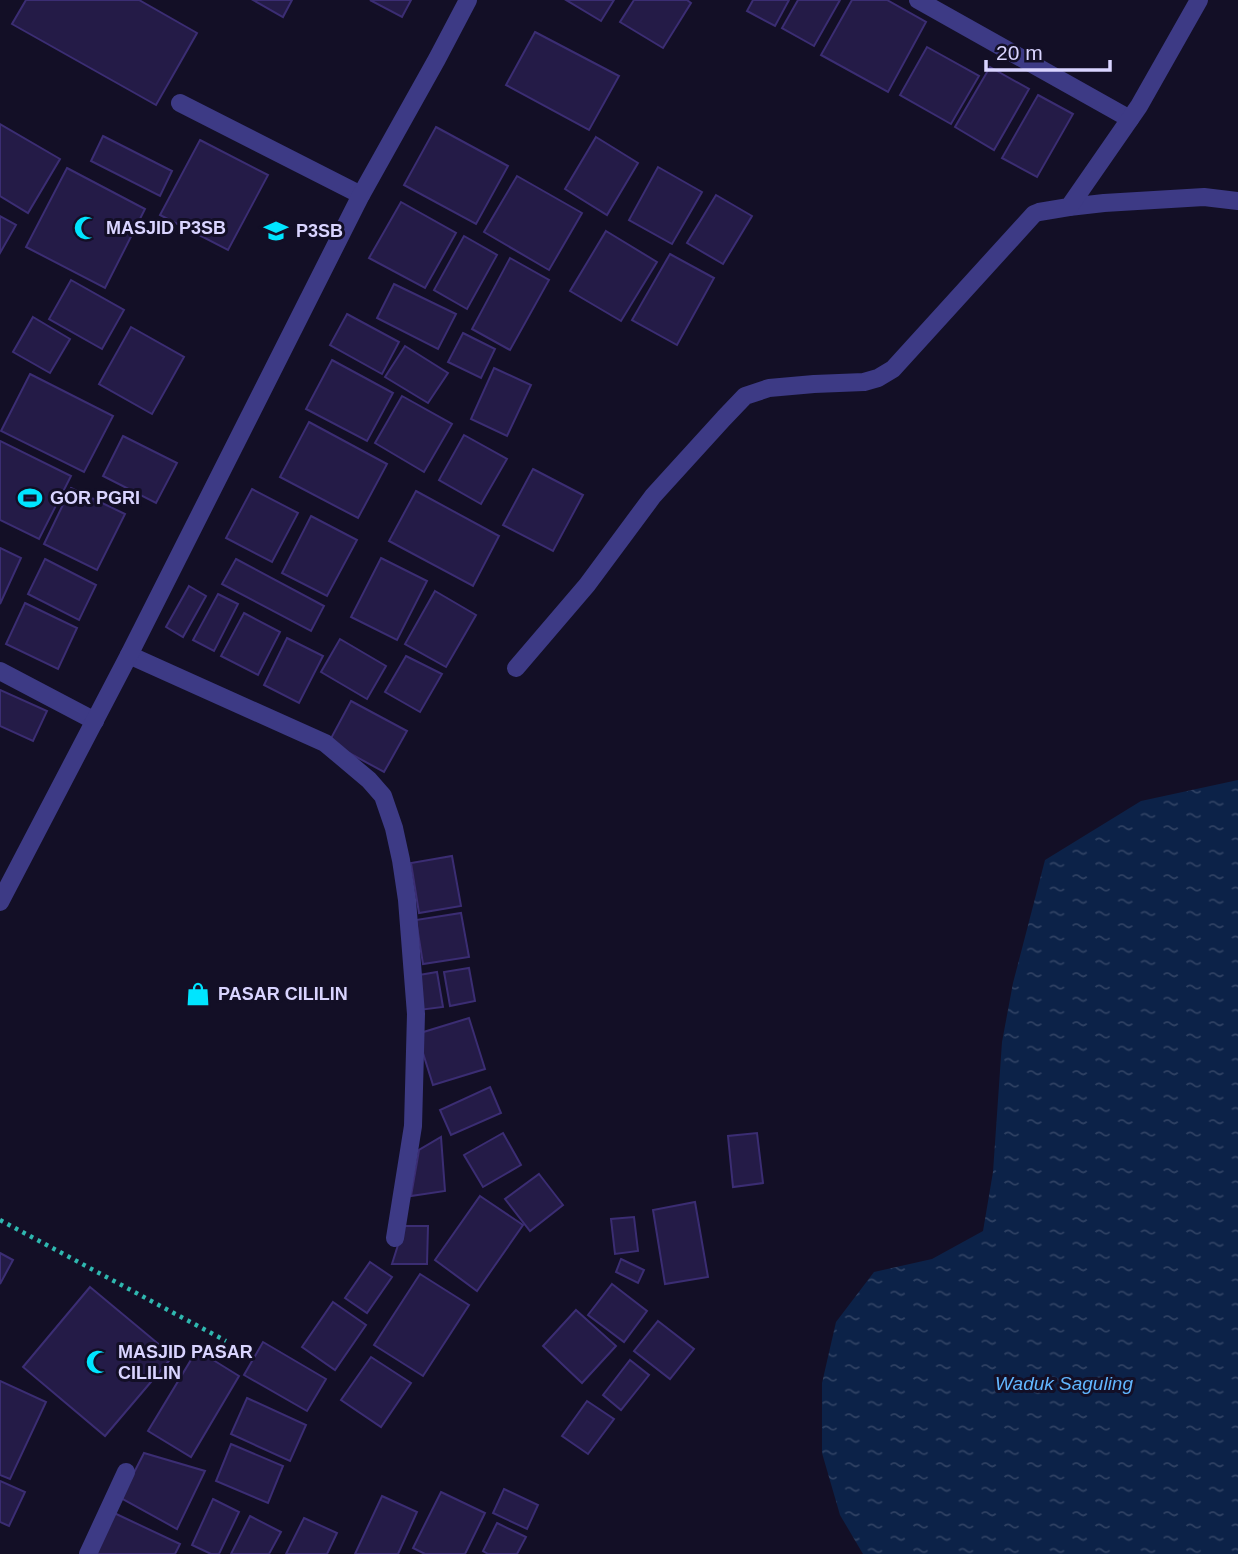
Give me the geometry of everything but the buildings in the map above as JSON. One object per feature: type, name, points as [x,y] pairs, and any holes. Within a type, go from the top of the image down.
[{"type":"street","points":[[0,902],[129,655],[361,195],[468,0]]},
{"type":"street","points":[[918,0],[1130,119]]},
{"type":"street","points":[[1069,207],[1146,94],[1199,0]]},
{"type":"street","points":[[180,103],[361,195]]},
{"type":"street","points":[[516,668],[587,584],[653,496],[745,396],[769,388],[864,382],[887,373],[1034,214],[1104,203],[1204,197],[1238,201]]},
{"type":"street","points":[[129,655],[326,743],[369,780],[383,796],[401,860],[416,1014],[413,1126],[395,1238]]},
{"type":"street","points":[[0,671],[94,721]]},
{"type":"street","points":[[88,1554],[126,1472]]},
{"type":"path","points":[[0,1220],[226,1341]]},
{"type":"water","name":"Waduk Saguling","points":[[1238,780],[1238,1554],[863,1554],[840,1515],[822,1453],[822,1383],[836,1322],[874,1272],[932,1259],[983,1231],[993,1172],[1002,1042],[1013,983],[1045,860],[1141,801]]},
{"type":"place","name":"MASJID P3SB","points":[[86,228]]},
{"type":"place","name":"P3SB","points":[[276,231]]},
{"type":"place","name":"GOR PGRI","points":[[30,498]]},
{"type":"place","name":"PASAR CILILIN","points":[[198,994]]},
{"type":"place","name":"MASJID PASAR CILILIN","points":[[98,1362]]}]
